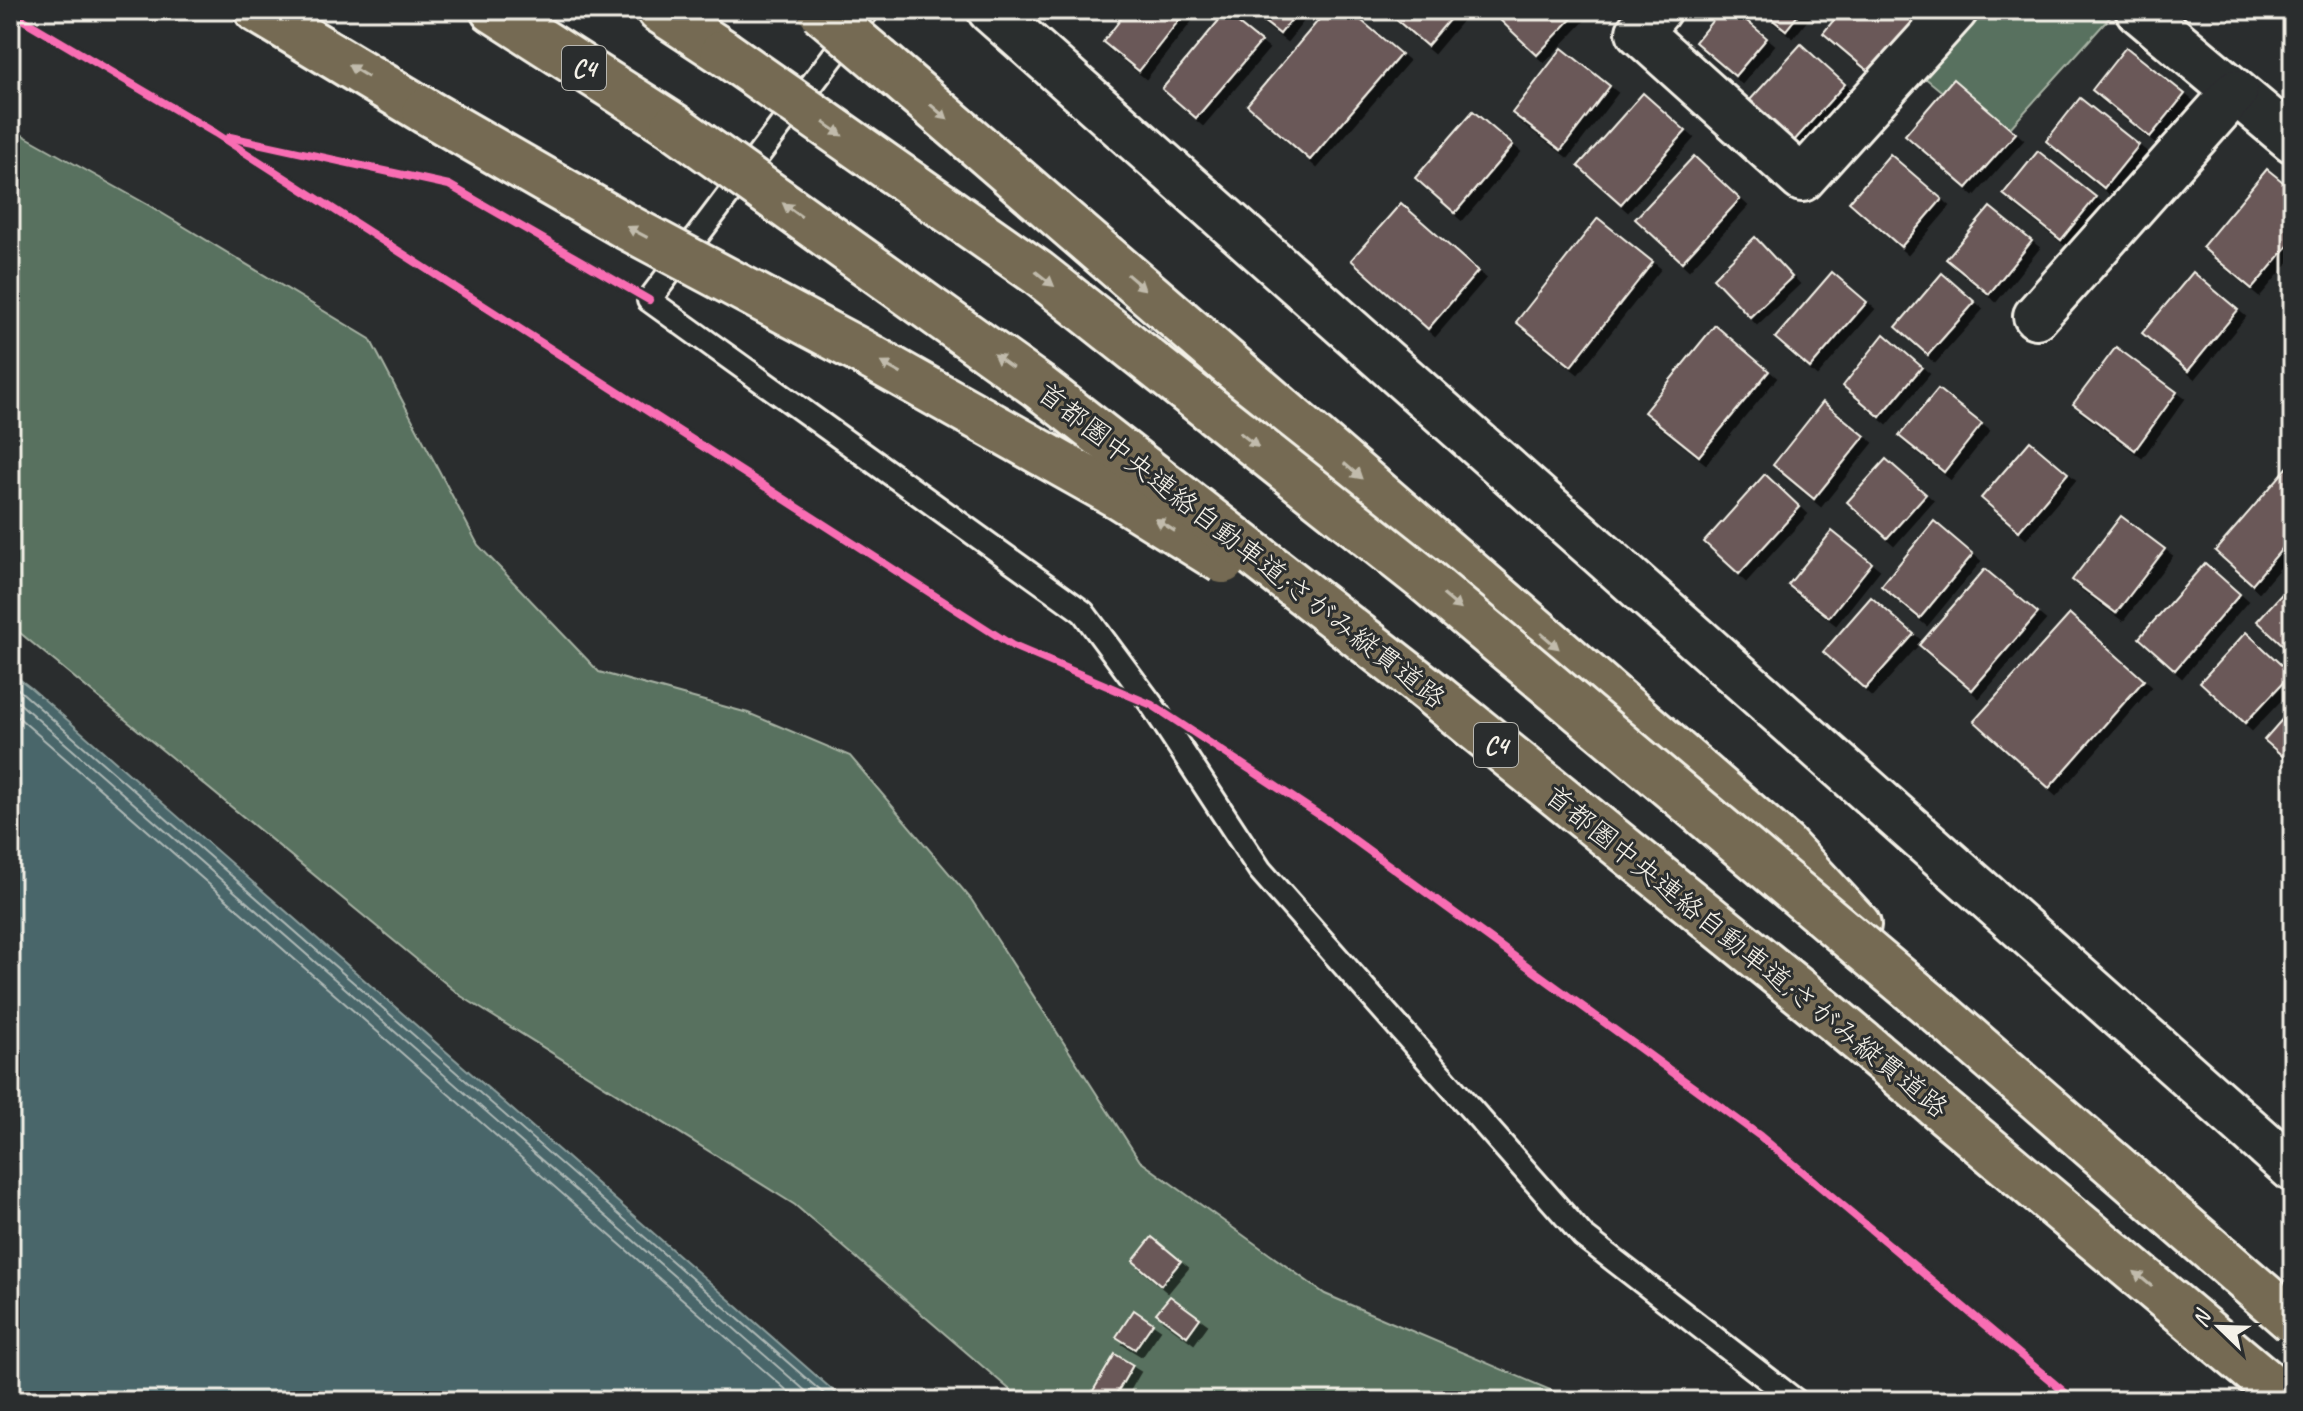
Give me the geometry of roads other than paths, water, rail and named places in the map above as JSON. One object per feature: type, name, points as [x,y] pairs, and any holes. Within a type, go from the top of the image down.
[{"type":"highway","points":[[257,10],[625,226],[858,350],[1120,497],[1422,685]]},
{"type":"highway","name":"首都圏中央連絡自動車道;さがみ縦貫道路","points":[[493,10],[674,126],[1038,386],[1422,685],[1835,1020],[2289,1401]]},
{"type":"highway","points":[[659,10],[1038,273],[1423,578],[1936,1010],[2293,1321]]},
{"type":"highway","points":[[820,10],[1784,845],[1936,1010]]},
{"type":"street","points":[[990,10],[2293,1169]]},
{"type":"street","points":[[1658,10],[1639,32],[1802,179],[1955,10]]},
{"type":"street","points":[[2138,10],[2293,140]]},
{"type":"street","points":[[2036,316],[2235,92]]},
{"type":"lane","points":[[868,10],[649,300],[1083,612],[1152,705],[1260,870],[1583,1236],[1796,1401]]},
{"type":"water","points":[[10,672],[31,688],[845,1401],[10,1401]]}]
